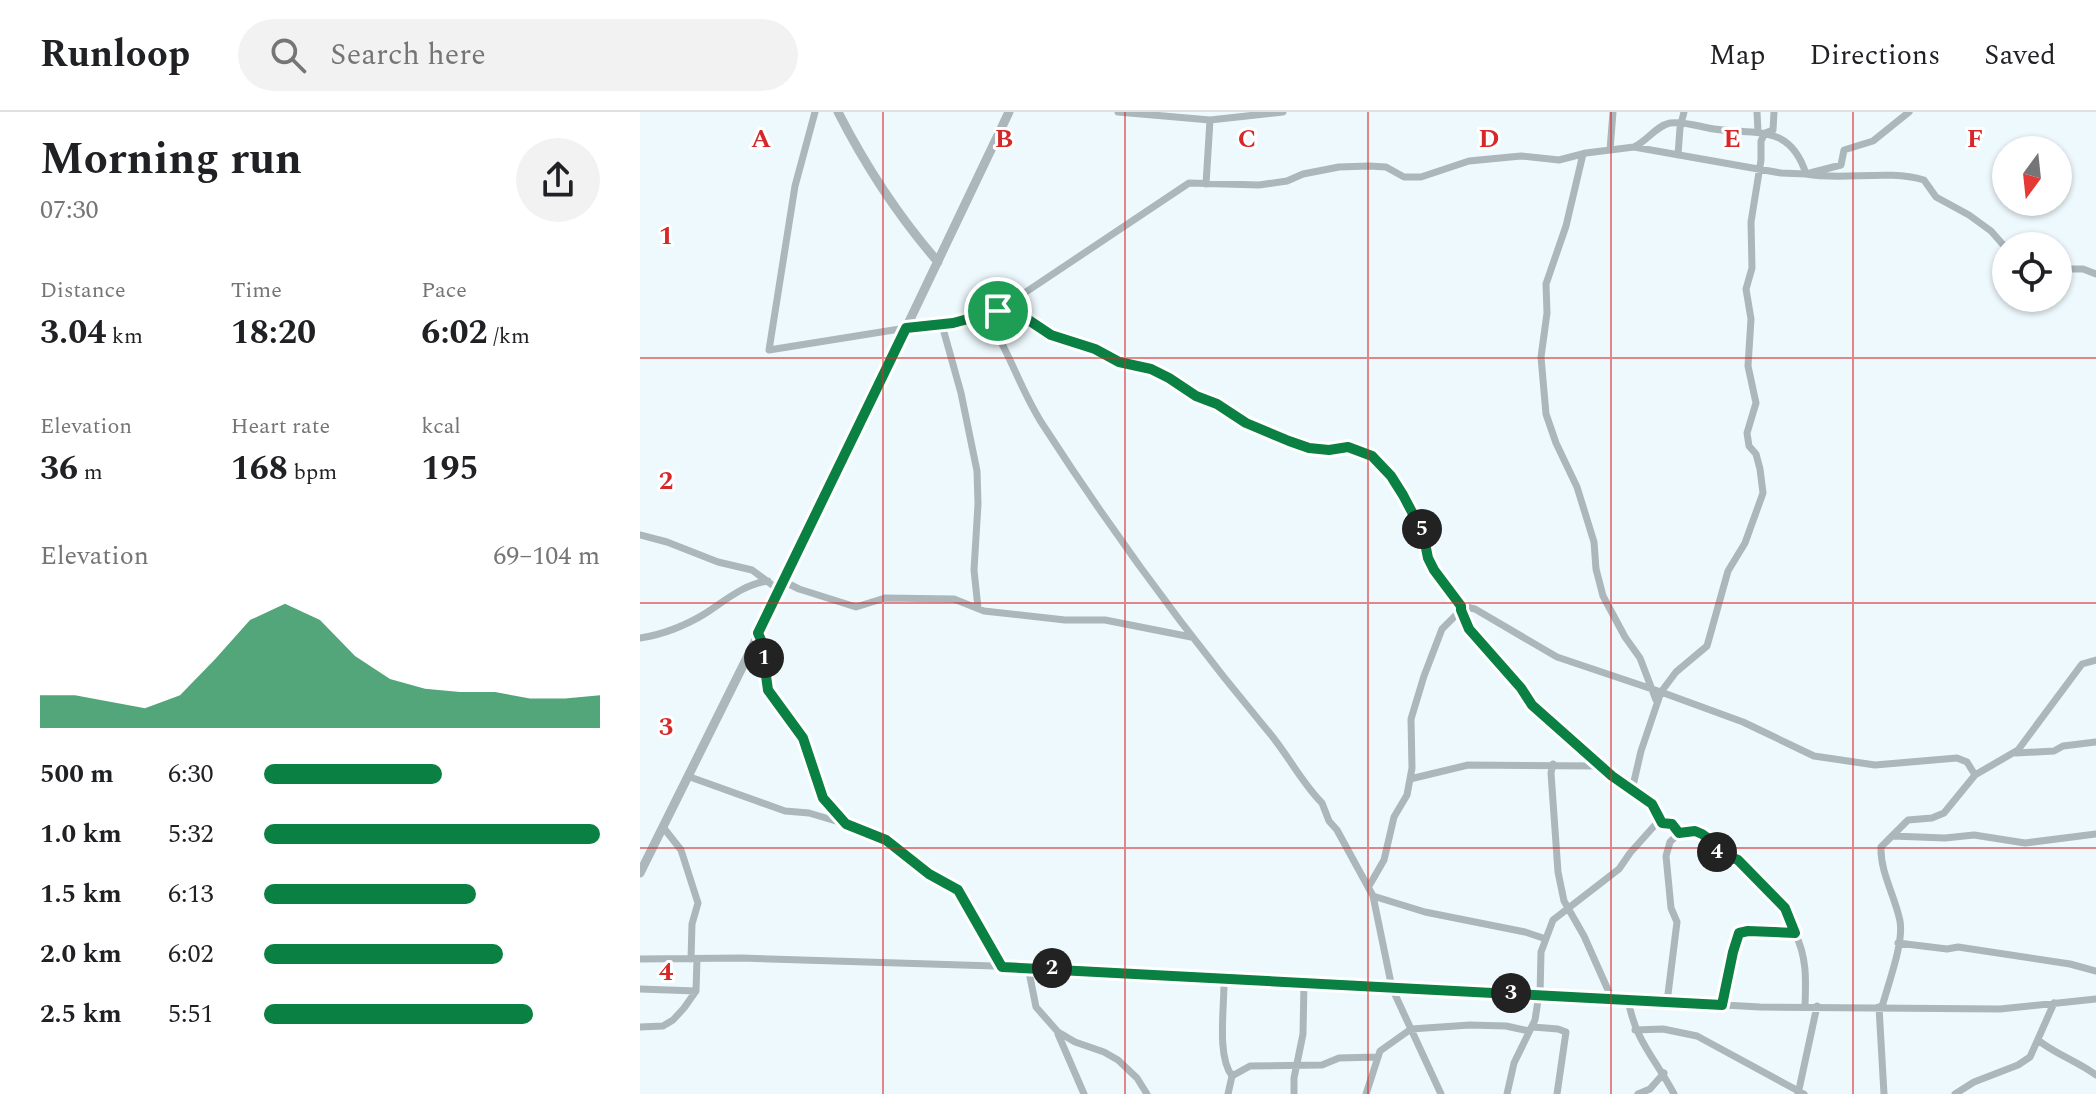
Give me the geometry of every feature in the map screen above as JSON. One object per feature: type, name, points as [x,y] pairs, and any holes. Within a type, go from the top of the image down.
[{"type":"street","points":[[815,112],[795,186],[769,350],[986,316],[998,311],[1127,222],[1161,204],[1186,184],[1259,185],[1339,167],[1386,167],[1404,177],[1421,177],[1469,161],[1521,156],[1559,160],[1634,147],[1781,173],[1921,178],[1936,197],[1992,232]]},
{"type":"street","points":[[838,112],[905,224],[938,262]]},
{"type":"street","points":[[641,869],[690,777],[1009,112]]},
{"type":"street","points":[[1118,112],[1210,120],[1283,112]]},
{"type":"street","points":[[1610,150],[1613,112]]},
{"type":"street","points":[[1678,155],[1684,112]]},
{"type":"street","points":[[1757,112],[1758,132]]},
{"type":"street","points":[[1632,790],[1657,694],[1676,672],[1707,646],[1728,571],[1745,543],[1763,493],[1756,454],[1749,446],[1747,433],[1756,403],[1748,366],[1751,319],[1746,289],[1752,268],[1750,234],[1762,138],[1773,130],[1774,112]]},
{"type":"street","points":[[1806,174],[1841,165],[1844,150],[1873,141],[1909,112]]},
{"type":"street","points":[[1206,184],[1210,120]]},
{"type":"street","points":[[1634,147],[1662,126],[1681,123],[1718,130],[1768,133],[1795,150],[1801,157],[1806,174]]},
{"type":"street","points":[[1583,154],[1566,226],[1546,284],[1547,313],[1541,357],[1546,414],[1577,487],[1594,542],[1596,569],[1603,596],[1640,658],[1657,694]]},
{"type":"street","points":[[2072,269],[2096,274]]},
{"type":"street","points":[[998,311],[1027,319],[1051,335],[1095,349],[1119,362],[1151,369],[1246,423],[1289,441],[1309,448],[1329,450],[1348,447],[1372,456],[1391,476],[1403,495],[1423,533],[1428,558],[1461,608],[1469,629],[1532,705],[1601,766],[1652,804],[1662,823]]},
{"type":"street","points":[[986,316],[1006,348],[1029,402],[1072,472],[1192,637],[1322,803],[1329,821],[1369,886],[1392,988],[1441,1094]]},
{"type":"street","points":[[942,325],[961,393],[977,471],[974,570],[978,608]]},
{"type":"street","points":[[640,535],[718,562],[752,570],[782,586],[856,607],[885,598],[954,599],[984,611],[1065,620],[1105,620],[1192,637]]},
{"type":"street","points":[[640,638],[693,620],[735,593],[768,581]]},
{"type":"street","points":[[1461,608],[1475,609],[1557,657],[1743,722],[1814,756],[1875,765],[1957,758],[1967,762],[1975,775]]},
{"type":"street","points":[[1369,886],[1384,860],[1394,817],[1407,795],[1413,712],[1438,637],[1461,608]]},
{"type":"street","points":[[758,633],[768,690],[803,738],[823,798],[846,824]]},
{"type":"street","points":[[1884,1094],[1881,1007],[1898,943],[1900,922],[1881,847],[1908,820],[1932,818],[1944,813],[1975,775],[2018,750],[2082,664],[2096,660]]},
{"type":"street","points":[[2013,753],[2054,751],[2063,746],[2096,742]]},
{"type":"street","points":[[1410,779],[1468,765],[1601,766]]},
{"type":"street","points":[[1550,768],[1558,872],[1568,908],[1612,999]]},
{"type":"street","points":[[690,777],[785,811],[809,813],[886,840],[929,874],[958,890],[1002,967]]},
{"type":"street","points":[[1507,1094],[1514,1063],[1531,1029],[1540,994],[1541,952],[1553,920],[1619,869],[1649,831],[1662,823],[1672,824],[1679,833]]},
{"type":"street","points":[[640,1027],[663,1026],[673,1020],[696,991],[692,924],[698,903],[681,850],[663,827]]},
{"type":"street","points":[[1667,1002],[1677,922],[1671,908],[1666,856],[1670,842],[1679,833],[1695,831],[1709,839],[1718,852],[1738,860],[1785,908],[1804,956],[1807,977],[1805,1006]]},
{"type":"street","points":[[1891,837],[1954,838],[1974,835],[2025,843],[2096,834]]},
{"type":"street","points":[[1373,896],[1425,912],[1546,939]]},
{"type":"street","points":[[1722,1005],[1739,933],[1795,933]]},
{"type":"street","points":[[1898,943],[1947,949],[1958,947],[2070,964],[2096,971]]},
{"type":"street","points":[[640,959],[1028,967],[1722,1005],[2000,1009],[2096,999]]},
{"type":"street","points":[[1028,967],[1034,1002],[1056,1029],[1084,1094]]},
{"type":"street","points":[[1224,977],[1223,1053],[1225,1066],[1232,1076],[1228,1094]]},
{"type":"street","points":[[1296,1092],[1294,1082],[1303,1034],[1304,983]]},
{"type":"street","points":[[640,989],[696,991]]},
{"type":"street","points":[[1628,999],[1635,1030],[1674,1094]]},
{"type":"street","points":[[1955,1094],[2030,1057],[2054,1003]]},
{"type":"street","points":[[1635,1030],[1663,1029],[1697,1036],[1800,1093],[1817,1006]]},
{"type":"street","points":[[1366,1094],[1377,1057],[1388,1044],[1411,1029],[1470,1025],[1558,1029],[1566,1032],[1557,1094]]},
{"type":"street","points":[[1056,1029],[1075,1042],[1118,1060],[1137,1078],[1147,1094]]},
{"type":"street","points":[[2038,1040],[2096,1075]]},
{"type":"street","points":[[1232,1076],[1250,1066],[1322,1065],[1339,1058],[1377,1057]]},
{"type":"street","points":[[1638,1094],[1650,1089],[1664,1073]]},
{"type":"route","points":[[998,311],[1027,319],[1051,335],[1095,349],[1119,362],[1151,369],[1246,423],[1289,441],[1309,448],[1334,450],[1348,447],[1372,456],[1391,476],[1403,495],[1423,533],[1428,558],[1437,576],[1451,589],[1461,606],[1469,629],[1532,705],[1612,776],[1652,804],[1662,823],[1672,824],[1679,833],[1695,831],[1702,834],[1722,855],[1738,860],[1785,908],[1795,933],[1739,933],[1722,1005],[1002,967],[958,890],[929,874],[886,840],[846,824],[823,798],[803,738],[768,690],[758,633],[906,328],[953,323],[998,311]]}]
